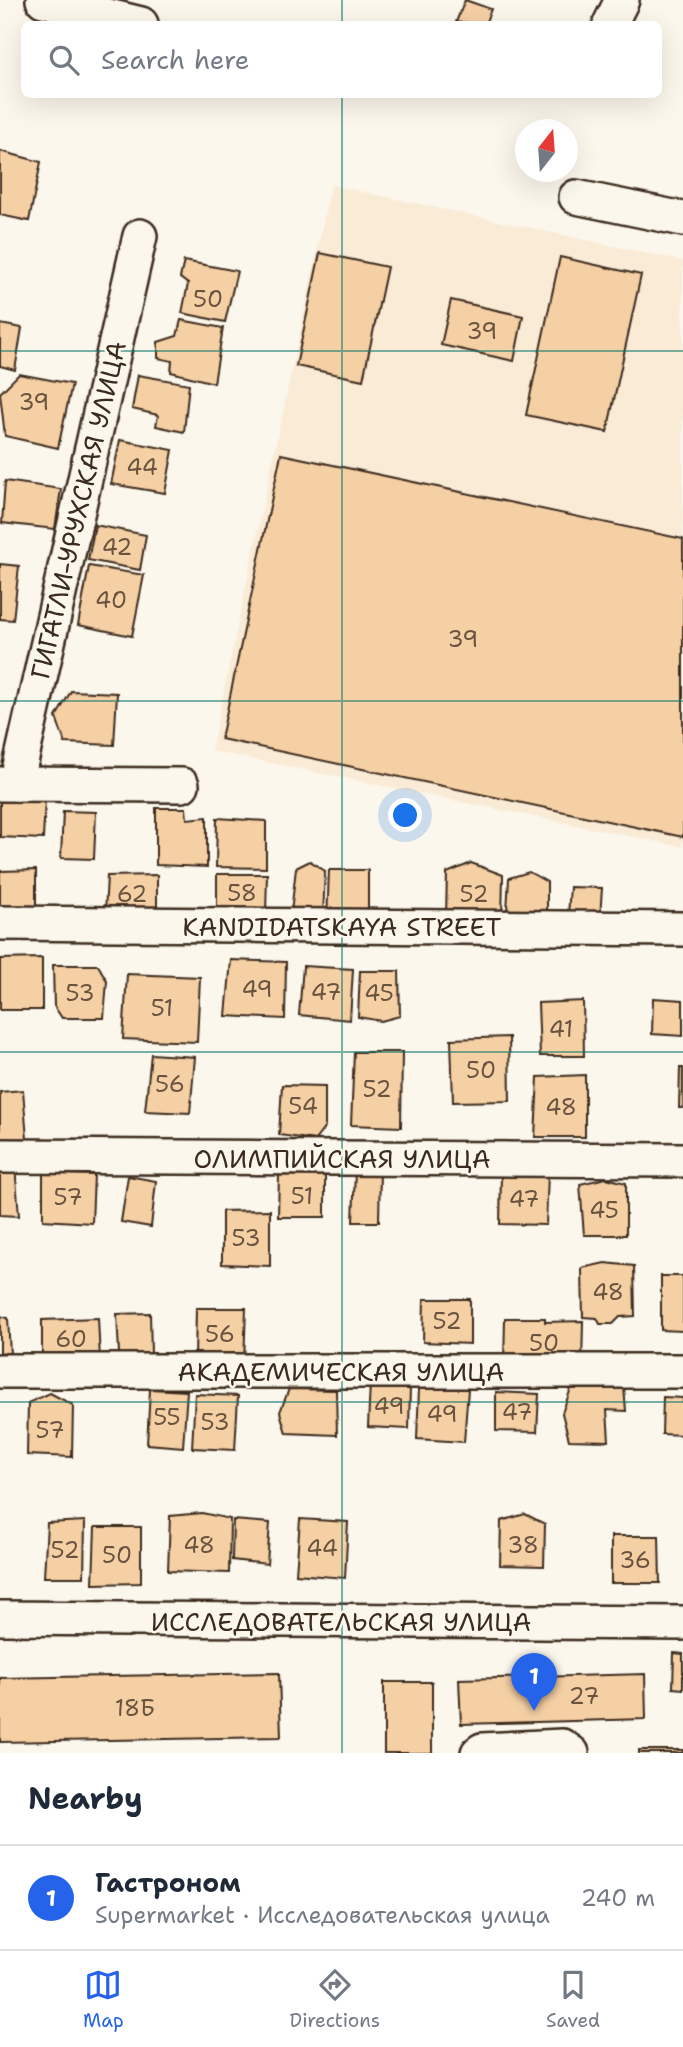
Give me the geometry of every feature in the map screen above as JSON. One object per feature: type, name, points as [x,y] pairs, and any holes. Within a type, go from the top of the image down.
[{"type":"street","points":[[43,0],[129,21]]},
{"type":"street","points":[[612,21],[622,0]]},
{"type":"street","points":[[576,197],[683,219]]},
{"type":"street","name":"ГИГАТЛИ-УРУХСКАЯ УЛИЦА","points":[[140,236],[8,784],[182,785]]},
{"type":"street","name":"KANDIDATSKAYA STREET","points":[[0,923],[683,929]]},
{"type":"street","name":"ОЛИМПИЙСКАЯ УЛИЦА","points":[[0,1156],[683,1160]]},
{"type":"street","name":"АКАДЕМИЧЕСКАЯ УЛИЦА","points":[[0,1371],[683,1371]]},
{"type":"street","name":"ИССЛЕДОВАТЕЛЬСКАЯ УЛИЦА","points":[[0,1618],[683,1623]]},
{"type":"street","points":[[478,1753],[482,1749],[562,1746],[572,1753]]},
{"type":"shaded area","points":[[331,185],[683,261],[683,847],[211,751]]},
{"type":"building","points":[[465,0],[491,9],[486,21],[456,21]]},
{"type":"building","points":[[0,151],[41,162],[29,221],[0,215]]},
{"type":"building","points":[[320,253],[387,267],[363,380],[296,366]]},
{"type":"building","points":[[560,257],[641,275],[607,432],[526,415]]},
{"type":"building","points":[[184,261],[237,271],[225,322],[182,313],[188,284],[180,278]]},
{"type":"building","points":[[451,300],[523,316],[514,361],[441,345]]},
{"type":"building","points":[[181,320],[223,328],[214,383],[171,372],[172,361],[158,358],[158,342],[177,336]]},
{"type":"building","points":[[0,324],[22,328],[15,370],[0,366]]},
{"type":"building","points":[[19,374],[72,384],[58,448],[5,436],[0,393]]},
{"type":"building","points":[[138,375],[189,384],[184,432],[156,426],[158,415],[132,409]]},
{"type":"building","points":[[120,440],[173,450],[165,493],[111,484]]},
{"type":"building","points":[[281,454],[683,539],[683,837],[221,739]]},
{"type":"building","points":[[5,481],[61,489],[55,529],[2,523]]},
{"type":"building","points":[[95,525],[146,535],[140,570],[88,560]]},
{"type":"building","points":[[0,564],[19,566],[13,620],[0,619]]},
{"type":"building","points":[[89,566],[144,575],[132,636],[78,625]]},
{"type":"building","points":[[71,691],[117,693],[114,745],[65,743],[56,717]]},
{"type":"building","points":[[0,797],[45,799],[43,839],[0,837]]},
{"type":"building","points":[[156,808],[186,808],[187,819],[207,817],[207,867],[156,865]]},
{"type":"building","points":[[63,811],[96,812],[94,859],[61,858]]},
{"type":"building","points":[[217,818],[266,821],[266,868],[216,867]]},
{"type":"building","points":[[310,861],[325,871],[323,916],[291,913],[296,868]]},
{"type":"building","points":[[471,863],[503,875],[502,919],[446,917],[447,873]]},
{"type":"building","points":[[36,870],[36,913],[0,914],[0,871]]},
{"type":"building","points":[[329,870],[368,870],[368,923],[327,923]]},
{"type":"building","points":[[529,872],[547,882],[547,932],[506,927],[509,878]]},
{"type":"building","points":[[217,874],[267,874],[266,914],[217,913]]},
{"type":"building","points":[[157,875],[157,914],[105,913],[107,876]]},
{"type":"building","points":[[570,887],[602,888],[599,932],[567,930]]},
{"type":"building","points":[[42,958],[42,1010],[0,1010],[0,959]]},
{"type":"building","points":[[231,960],[286,962],[285,1019],[226,1016]]},
{"type":"building","points":[[53,965],[98,965],[107,981],[104,1018],[62,1018],[54,1006]]},
{"type":"building","points":[[303,966],[353,969],[350,1020],[299,1015]]},
{"type":"building","points":[[360,971],[399,971],[400,1016],[381,1021],[358,1017]]},
{"type":"building","points":[[127,974],[200,977],[197,1042],[123,1039]]},
{"type":"building","points":[[653,998],[683,1000],[683,1036],[652,1034]]},
{"type":"building","points":[[583,1001],[584,1056],[540,1056],[538,1003]]},
{"type":"building","points":[[509,1037],[510,1101],[453,1102],[451,1039]]},
{"type":"building","points":[[354,1052],[402,1052],[401,1127],[351,1125]]},
{"type":"building","points":[[151,1054],[195,1057],[190,1113],[145,1111]]},
{"type":"building","points":[[680,1068],[683,1068],[683,1108],[679,1108]]},
{"type":"building","points":[[585,1075],[585,1137],[535,1137],[538,1077]]},
{"type":"building","points":[[282,1085],[325,1086],[325,1127],[315,1140],[279,1135]]},
{"type":"building","points":[[23,1090],[27,1139],[0,1139],[0,1092]]},
{"type":"building","points":[[66,1164],[66,1174],[94,1175],[92,1223],[43,1220],[43,1165]]},
{"type":"building","points":[[0,1165],[15,1165],[19,1216],[0,1215]]},
{"type":"building","points":[[355,1170],[380,1170],[379,1222],[353,1222]]},
{"type":"building","points":[[548,1173],[546,1225],[500,1224],[501,1174]]},
{"type":"building","points":[[279,1175],[325,1175],[325,1217],[278,1217]]},
{"type":"building","points":[[128,1176],[156,1181],[151,1227],[121,1222]]},
{"type":"building","points":[[606,1178],[626,1183],[626,1235],[584,1235],[580,1184]]},
{"type":"building","points":[[270,1210],[270,1266],[222,1264],[222,1211]]},
{"type":"building","points":[[605,1263],[634,1266],[635,1316],[620,1317],[613,1324],[600,1324],[597,1318],[583,1317],[582,1268]]},
{"type":"building","points":[[661,1276],[683,1276],[683,1331],[661,1330]]},
{"type":"building","points":[[424,1299],[470,1299],[470,1344],[423,1342]]},
{"type":"building","points":[[196,1308],[246,1308],[244,1362],[195,1360]]},
{"type":"building","points":[[150,1313],[151,1354],[119,1353],[117,1314]]},
{"type":"building","points":[[0,1316],[8,1318],[10,1354],[0,1354]]},
{"type":"building","points":[[98,1318],[100,1360],[42,1358],[42,1320]]},
{"type":"building","points":[[505,1318],[545,1318],[545,1322],[583,1321],[582,1367],[504,1365]]},
{"type":"building","points":[[370,1383],[410,1385],[409,1429],[368,1427]]},
{"type":"building","points":[[572,1386],[624,1387],[626,1411],[607,1410],[609,1441],[569,1440],[562,1413]]},
{"type":"building","points":[[419,1388],[468,1389],[464,1442],[417,1439]]},
{"type":"building","points":[[150,1389],[187,1391],[183,1447],[147,1444]]},
{"type":"building","points":[[289,1389],[336,1390],[337,1435],[286,1433],[280,1412]]},
{"type":"building","points":[[496,1392],[539,1394],[537,1432],[496,1431]]},
{"type":"building","points":[[50,1393],[73,1405],[72,1457],[27,1455],[28,1403]]},
{"type":"building","points":[[195,1394],[238,1396],[235,1450],[192,1448]]},
{"type":"building","points":[[663,1397],[683,1398],[683,1435],[662,1434]]},
{"type":"building","points":[[202,1513],[230,1519],[229,1573],[168,1571],[170,1516]]},
{"type":"building","points":[[525,1514],[545,1524],[544,1566],[500,1565],[501,1521]]},
{"type":"building","points":[[300,1519],[348,1522],[345,1578],[296,1574]]},
{"type":"building","points":[[233,1520],[270,1523],[267,1564],[232,1560]]},
{"type":"building","points":[[85,1521],[84,1577],[44,1577],[47,1523]]},
{"type":"building","points":[[95,1527],[141,1527],[141,1583],[93,1584]]},
{"type":"building","points":[[611,1536],[659,1536],[660,1583],[611,1583]]},
{"type":"building","points":[[674,1653],[683,1654],[683,1689],[673,1688]]},
{"type":"building","points":[[279,1673],[281,1737],[0,1742],[0,1678]]},
{"type":"building","points":[[645,1674],[646,1719],[461,1724],[459,1679]]},
{"type":"building","points":[[384,1682],[432,1682],[432,1753],[384,1753]]},
{"type":"building","points":[[639,1750],[683,1750],[683,1753],[639,1753]]},
{"type":"place","name":"Гастроном","points":[[534,1711]]}]
